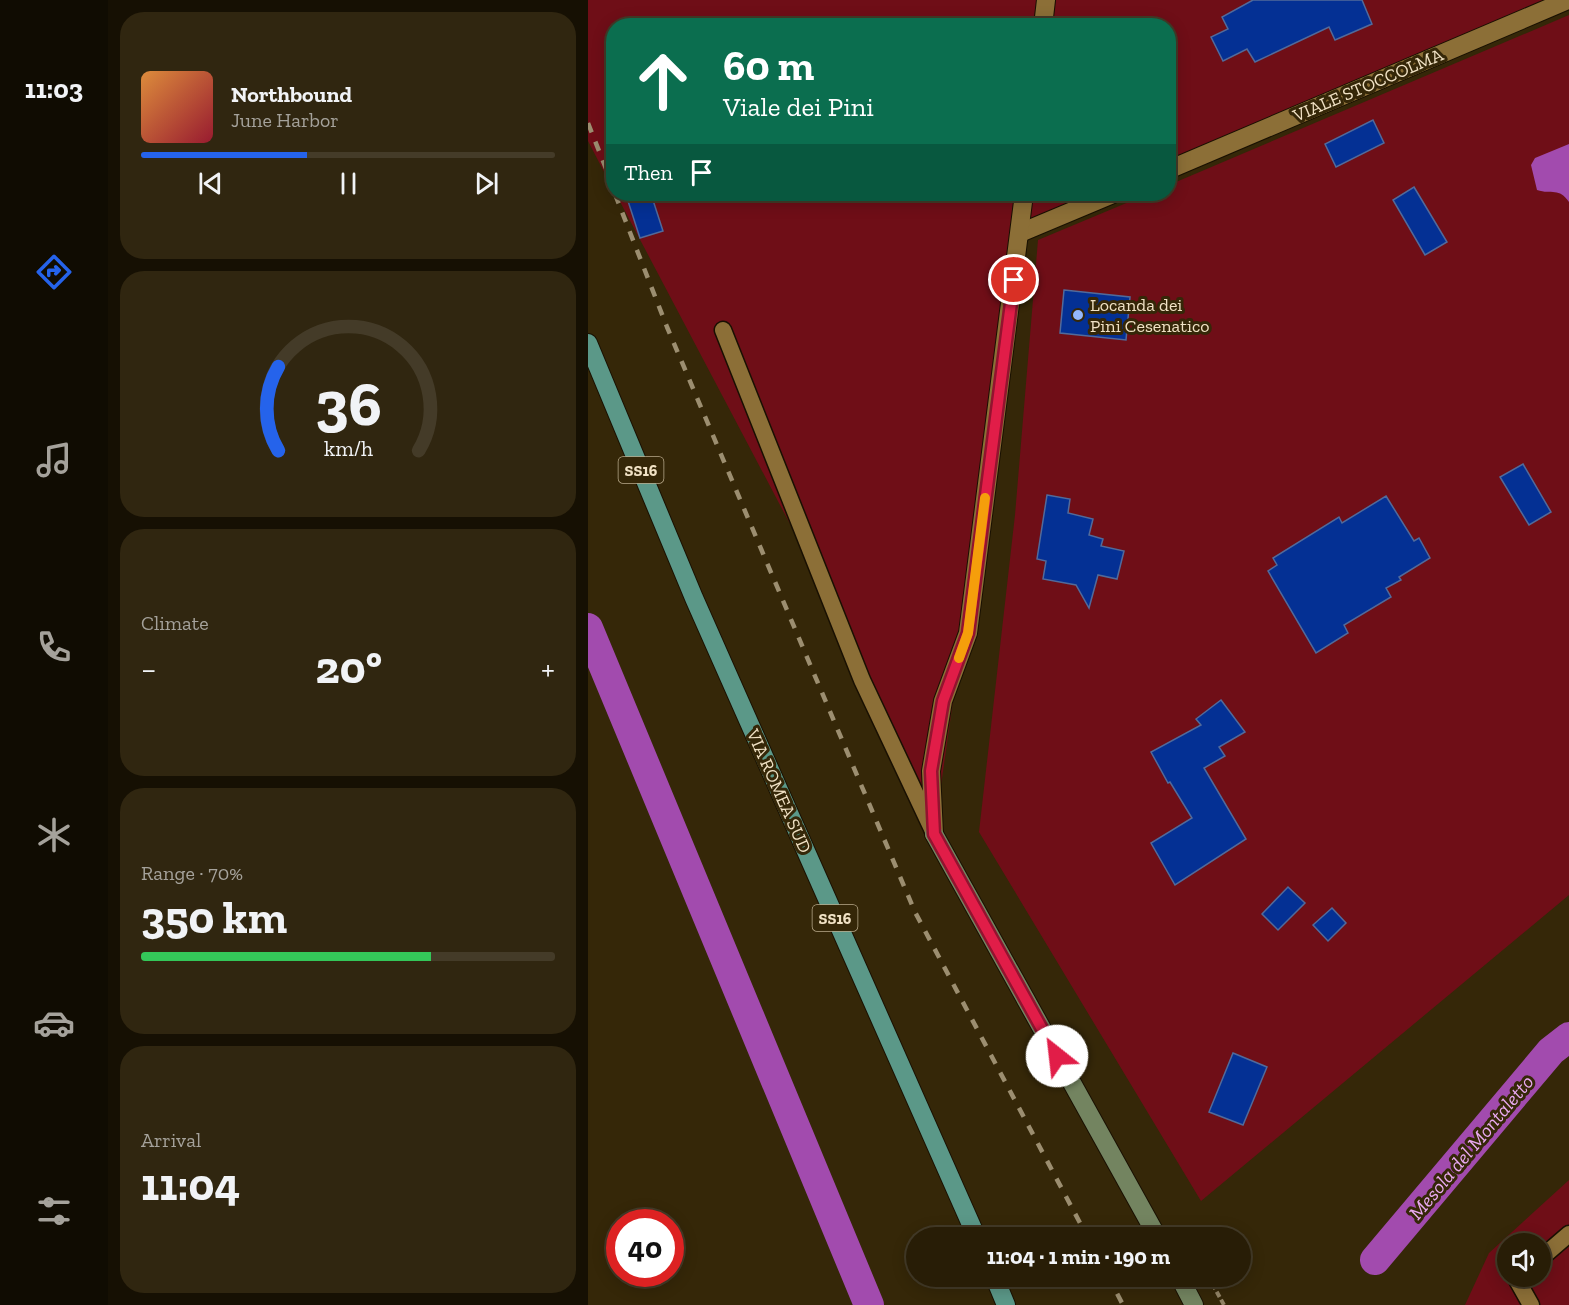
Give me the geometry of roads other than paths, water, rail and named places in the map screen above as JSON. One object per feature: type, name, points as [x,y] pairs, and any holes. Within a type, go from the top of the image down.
[{"type":"main road","name":"VIA ROMEA SUD","points":[[588,343],[694,598],[971,1227]]},
{"type":"main road","points":[[999,1287],[1006,1305]]},
{"type":"street","points":[[1044,18],[1046,0]]},
{"type":"street","name":"VIALE STOCCOLMA","points":[[1176,167],[1568,0]]},
{"type":"street","points":[[1023,201],[968,633],[943,701],[931,771],[934,834],[1152,1227]]},
{"type":"street","points":[[1020,233],[1096,201]]},
{"type":"street","points":[[1185,1287],[1194,1305]]},
{"type":"lane","points":[[723,330],[862,680],[934,834]]},
{"type":"lane","points":[[1551,1250],[1569,1234]]},
{"type":"lane","points":[[1521,1287],[1531,1305]]},
{"type":"waterway","points":[[588,628],[869,1305]]},
{"type":"waterway","name":"Mesola del Montaletto","points":[[1375,1260],[1551,1051],[1569,1037]]},
{"type":"railway","points":[[588,123],[606,169]]},
{"type":"railway","points":[[618,201],[667,327],[915,912],[1082,1227]]},
{"type":"railway","points":[[1114,1287],[1123,1305]]},
{"type":"place","name":"Locanda dei Pini Cesenatico","points":[[1078,315]]}]
